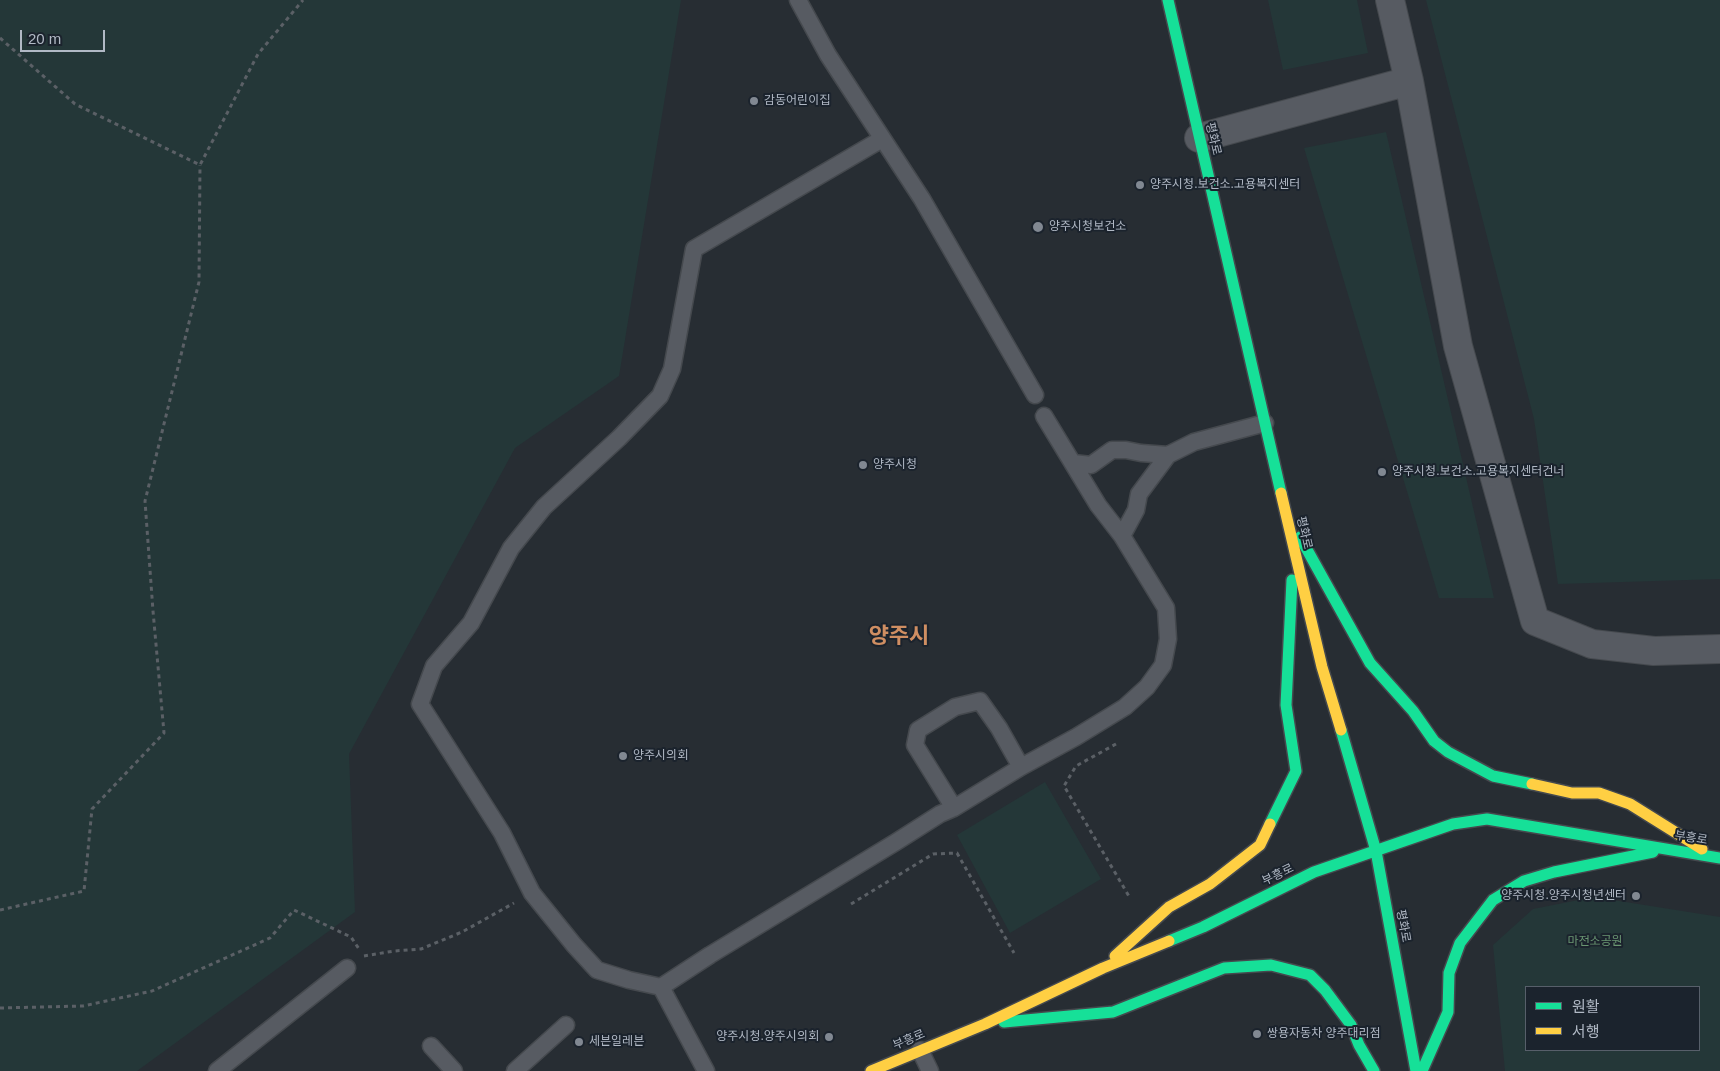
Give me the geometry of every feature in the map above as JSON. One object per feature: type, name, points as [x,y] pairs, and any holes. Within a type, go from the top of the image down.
[{"type":"main road","name":"평화로","points":[[1168,0],[1322,667],[1376,851],[1416,1071]]},
{"type":"main road","points":[[1284,507],[1370,664],[1413,711],[1434,741],[1448,752],[1493,776],[1572,793],[1599,793],[1630,804],[1717,857]]},
{"type":"main road","points":[[1103,968],[1169,907],[1210,884],[1260,845],[1296,771],[1286,705],[1294,549]]},
{"type":"main road","name":"부흥로","points":[[871,1071],[985,1024],[1103,968],[1203,927],[1314,872],[1453,824],[1487,819],[1717,857]]},
{"type":"main road","points":[[1422,1071],[1448,1012],[1449,973],[1460,943],[1493,900],[1524,881],[1554,872],[1671,849]]},
{"type":"main road","points":[[985,1024],[1113,1012],[1224,968],[1271,965],[1310,975],[1325,990],[1351,1024],[1359,1046],[1374,1071]]},
{"type":"street","points":[[1390,0],[1409,80],[1458,346],[1535,621],[1592,644],[1654,651],[1720,649]]},
{"type":"street","points":[[1199,138],[1409,80]]},
{"type":"lane","points":[[798,0],[828,55],[922,199],[1035,395]]},
{"type":"lane","points":[[882,139],[694,249],[672,369],[660,396],[619,438],[544,507],[511,548],[471,623],[434,666],[420,704],[502,833],[532,893],[597,970],[661,987],[940,814],[954,808],[1125,707],[1147,688],[1163,665],[1168,639],[1166,608],[1122,536],[1098,505],[1044,416]]},
{"type":"lane","points":[[1122,536],[1136,510],[1139,494],[1168,455],[1194,442],[1265,423]]},
{"type":"lane","points":[[1073,463],[1091,465],[1112,450],[1168,455]]},
{"type":"lane","points":[[954,808],[915,745],[918,730],[955,707],[980,701],[999,728],[1021,767]]},
{"type":"lane","points":[[217,1071],[347,968]]},
{"type":"lane","points":[[661,987],[706,1071]]},
{"type":"lane","points":[[515,1071],[566,1025]]},
{"type":"lane","points":[[431,1046],[454,1071]]},
{"type":"lane","points":[[920,1050],[930,1071]]},
{"type":"path","points":[[0,910],[84,892],[92,809],[164,733],[145,501],[198,282],[200,165],[258,54],[303,0]]},
{"type":"path","points":[[0,38],[75,104],[200,165]]},
{"type":"path","points":[[1116,744],[1076,766],[1064,786],[1130,898]]},
{"type":"path","points":[[852,904],[933,854],[957,853],[1014,953]]},
{"type":"path","points":[[0,1008],[83,1006],[152,991],[270,938],[294,910],[351,937],[364,956],[421,949],[462,932],[532,893]]},
{"type":"green space","points":[[0,0],[681,0],[619,376],[515,448],[349,754],[355,912],[137,1071],[0,1071]]},
{"type":"green space","points":[[1268,0],[1357,0],[1368,53],[1283,70]]},
{"type":"green space","points":[[1426,0],[1720,0],[1720,579],[1558,584],[1534,419]]},
{"type":"green space","points":[[1386,132],[1494,598],[1439,598],[1304,148]]},
{"type":"green space","points":[[1045,782],[1101,879],[1010,933],[957,835]]},
{"type":"green space","name":"마전소공원","points":[[1594,897],[1720,917],[1720,1071],[1505,1071],[1493,945],[1533,909]]},
{"type":"traffic: fast","points":[[1168,0],[1281,493]]},
{"type":"traffic: fast","points":[[1300,537],[1370,663],[1413,711],[1434,741],[1448,752],[1493,776],[1532,784]]},
{"type":"traffic: fast","points":[[1270,824],[1296,771],[1286,705],[1292,580]]},
{"type":"traffic: fast","points":[[1341,730],[1376,851],[1416,1071]]},
{"type":"traffic: fast","points":[[1169,941],[1203,927],[1314,872],[1453,824],[1487,819],[1720,858]]},
{"type":"traffic: fast","points":[[1422,1071],[1448,1012],[1449,973],[1460,943],[1493,900],[1524,881],[1554,872],[1653,852]]},
{"type":"traffic: fast","points":[[1004,1022],[1113,1012],[1224,968],[1271,965],[1310,975],[1325,990],[1351,1025],[1359,1045],[1374,1071]]},
{"type":"traffic: slow","points":[[1281,493],[1322,667],[1341,730]]},
{"type":"traffic: slow","points":[[1532,784],[1572,793],[1599,793],[1630,804],[1702,849]]},
{"type":"traffic: slow","points":[[1115,956],[1169,907],[1210,884],[1260,845],[1270,824]]},
{"type":"traffic: slow","points":[[871,1071],[985,1024],[1103,968],[1169,941]]},
{"type":"place","name":"감동어린이집","points":[[754,101]]},
{"type":"place","name":"양주시청.보건소.고용복지센터","points":[[1140,185]]},
{"type":"place","name":"양주시청보건소","points":[[1038,227]]},
{"type":"place","name":"양주시청","points":[[863,465]]},
{"type":"place","name":"양주시청.보건소.고용복지센터건너","points":[[1382,472]]},
{"type":"place","name":"양주시의회","points":[[623,756]]},
{"type":"place","name":"양주시청.양주시청년센터","points":[[1636,896]]},
{"type":"place","name":"쌍용자동차 양주대리점","points":[[1257,1034]]},
{"type":"place","name":"양주시청.양주시의회","points":[[829,1037]]},
{"type":"place","name":"세븐일레븐","points":[[579,1042]]},
{"type":"district","name":"양주시","points":[[899,637]]}]
